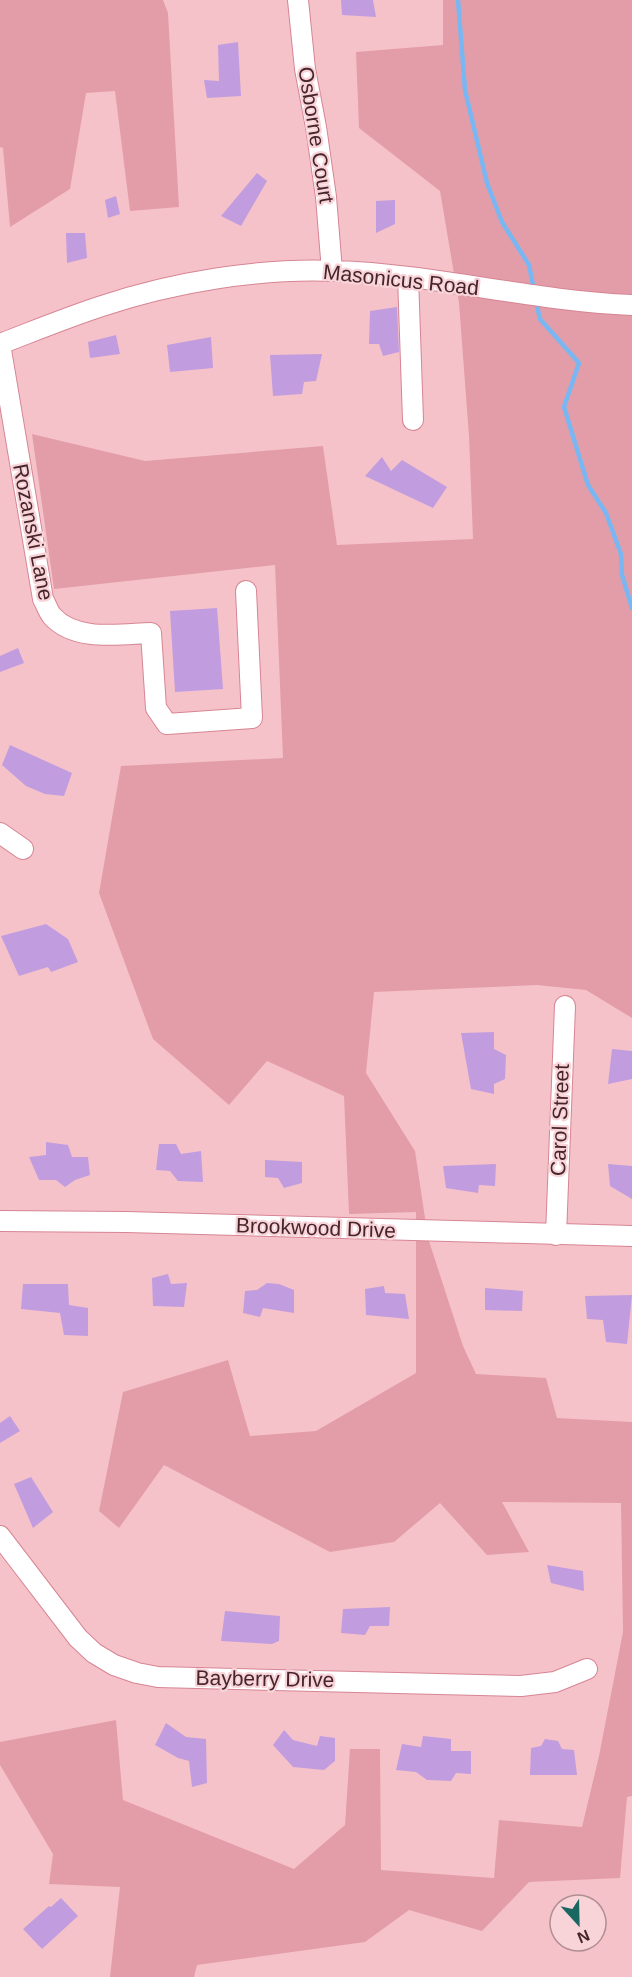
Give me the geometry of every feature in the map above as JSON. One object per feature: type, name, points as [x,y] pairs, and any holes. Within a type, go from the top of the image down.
[{"type":"street","name":"Osborne Court","points":[[298,0],[305,69],[327,197],[332,271]]},
{"type":"street","name":"Masonicus Road","points":[[0,344],[103,306],[152,292],[232,277],[332,271],[408,277],[533,295],[632,305]]},
{"type":"street","points":[[408,277],[413,420]]},
{"type":"street","name":"Rozanski Lane","points":[[0,344],[43,599],[51,615],[68,628],[94,634],[151,633],[156,708],[167,724],[252,718],[246,591]]},
{"type":"street","points":[[0,833],[23,849]]},
{"type":"street","name":"Carol Street","points":[[556,1234],[565,1006]]},
{"type":"street","name":"Brookwood Drive","points":[[0,1221],[126,1222],[632,1236]]},
{"type":"street","name":"Bayberry Drive","points":[[0,1536],[78,1638],[94,1653],[114,1665],[137,1674],[158,1677],[521,1686],[555,1683],[587,1669]]},
{"type":"shaded area","points":[[0,0],[163,0],[168,13],[179,207],[130,211],[115,91],[86,93],[70,189],[10,227],[3,148],[0,147]]},
{"type":"shaded area","points":[[443,0],[632,0],[632,1018],[586,990],[537,985],[374,992],[366,1073],[415,1151],[428,1238],[463,1346],[476,1374],[546,1378],[557,1418],[632,1422],[632,1796],[627,1797],[620,1878],[529,1882],[482,1931],[409,1910],[365,1942],[197,1965],[194,1977],[110,1977],[120,1887],[49,1884],[53,1854],[0,1765],[0,1742],[116,1720],[123,1800],[294,1869],[345,1825],[350,1749],[380,1749],[381,1870],[494,1878],[499,1820],[582,1827],[599,1756],[623,1632],[621,1503],[502,1502],[529,1552],[487,1555],[440,1503],[394,1542],[330,1552],[164,1465],[119,1528],[99,1511],[123,1392],[228,1360],[250,1436],[316,1431],[416,1373],[416,1212],[349,1214],[344,1096],[267,1061],[229,1105],[153,1039],[99,893],[121,766],[283,758],[275,565],[54,589],[32,434],[145,461],[323,446],[337,545],[473,539],[469,436],[459,303],[440,191],[359,128],[356,52],[443,45]]},
{"type":"building","points":[[341,0],[373,0],[376,17],[342,15]]},
{"type":"building","points":[[238,42],[241,96],[207,98],[204,80],[219,81],[218,45]]},
{"type":"building","points":[[257,173],[267,181],[241,226],[221,216]]},
{"type":"building","points":[[116,196],[120,214],[108,218],[105,200]]},
{"type":"building","points":[[395,200],[395,224],[376,233],[376,201]]},
{"type":"building","points":[[66,233],[85,233],[87,258],[67,263]]},
{"type":"building","points":[[397,307],[399,352],[383,356],[379,344],[369,344],[370,311]]},
{"type":"building","points":[[116,335],[120,354],[90,358],[88,342]]},
{"type":"building","points":[[211,337],[213,368],[170,372],[167,345]]},
{"type":"building","points":[[322,354],[316,381],[304,382],[302,394],[273,396],[270,355]]},
{"type":"building","points":[[382,457],[391,471],[402,460],[447,487],[433,508],[365,476]]},
{"type":"building","points":[[217,608],[223,689],[175,692],[170,611]]},
{"type":"building","points":[[18,648],[24,663],[0,672],[0,656]]},
{"type":"building","points":[[10,745],[72,773],[64,796],[45,794],[26,786],[2,765]]},
{"type":"building","points":[[46,924],[68,939],[78,962],[51,972],[48,967],[19,976],[1,936]]},
{"type":"building","points":[[494,1032],[494,1049],[506,1055],[505,1079],[494,1084],[494,1094],[471,1089],[461,1033]]},
{"type":"building","points":[[612,1049],[632,1051],[632,1079],[608,1084]]},
{"type":"building","points":[[46,1142],[68,1145],[72,1157],[88,1157],[90,1175],[75,1180],[65,1187],[56,1180],[39,1180],[29,1157],[46,1155]]},
{"type":"building","points":[[159,1144],[176,1144],[181,1154],[201,1151],[203,1182],[178,1181],[170,1171],[156,1170]]},
{"type":"building","points":[[265,1160],[302,1162],[302,1183],[284,1188],[278,1178],[265,1177]]},
{"type":"building","points":[[496,1164],[495,1186],[479,1185],[478,1193],[446,1188],[443,1166]]},
{"type":"building","points":[[608,1164],[632,1166],[632,1199],[610,1186]]},
{"type":"building","points":[[168,1274],[171,1284],[187,1283],[184,1307],[153,1306],[152,1278]]},
{"type":"building","points":[[267,1283],[279,1284],[294,1290],[294,1313],[263,1308],[260,1317],[243,1313],[245,1291],[257,1290]]},
{"type":"building","points":[[23,1284],[68,1284],[69,1305],[88,1308],[88,1336],[64,1335],[60,1313],[21,1309]]},
{"type":"building","points":[[384,1286],[385,1293],[405,1294],[409,1319],[366,1315],[365,1289]]},
{"type":"building","points":[[485,1288],[523,1291],[522,1311],[485,1310]]},
{"type":"building","points":[[632,1295],[627,1344],[606,1342],[603,1320],[587,1319],[585,1296]]},
{"type":"building","points":[[10,1416],[20,1431],[0,1443],[0,1423]]},
{"type":"building","points":[[31,1477],[53,1512],[33,1528],[14,1484]]},
{"type":"building","points":[[547,1565],[583,1571],[584,1591],[551,1583]]},
{"type":"building","points":[[390,1607],[389,1626],[370,1626],[365,1635],[341,1633],[343,1609]]},
{"type":"building","points":[[225,1611],[280,1616],[279,1641],[272,1644],[221,1641]]},
{"type":"building","points":[[166,1723],[186,1737],[206,1739],[207,1783],[192,1787],[189,1761],[178,1758],[155,1745]]},
{"type":"building","points":[[284,1730],[293,1740],[317,1746],[320,1736],[335,1738],[335,1761],[324,1770],[293,1767],[273,1745]]},
{"type":"building","points":[[423,1736],[451,1739],[451,1751],[471,1751],[471,1774],[456,1773],[451,1781],[427,1780],[416,1772],[396,1770],[402,1744],[421,1747]]},
{"type":"building","points":[[545,1739],[558,1741],[562,1749],[574,1750],[577,1775],[530,1775],[531,1748],[541,1746]]},
{"type":"building","points":[[61,1898],[78,1916],[42,1949],[23,1929]]},
{"type":"waterway","points":[[458,0],[465,90],[487,183],[502,222],[529,265],[534,290]]},
{"type":"waterway","points":[[536,301],[540,319],[579,363],[564,407],[588,485],[606,513],[621,554],[622,575],[632,608]]}]
